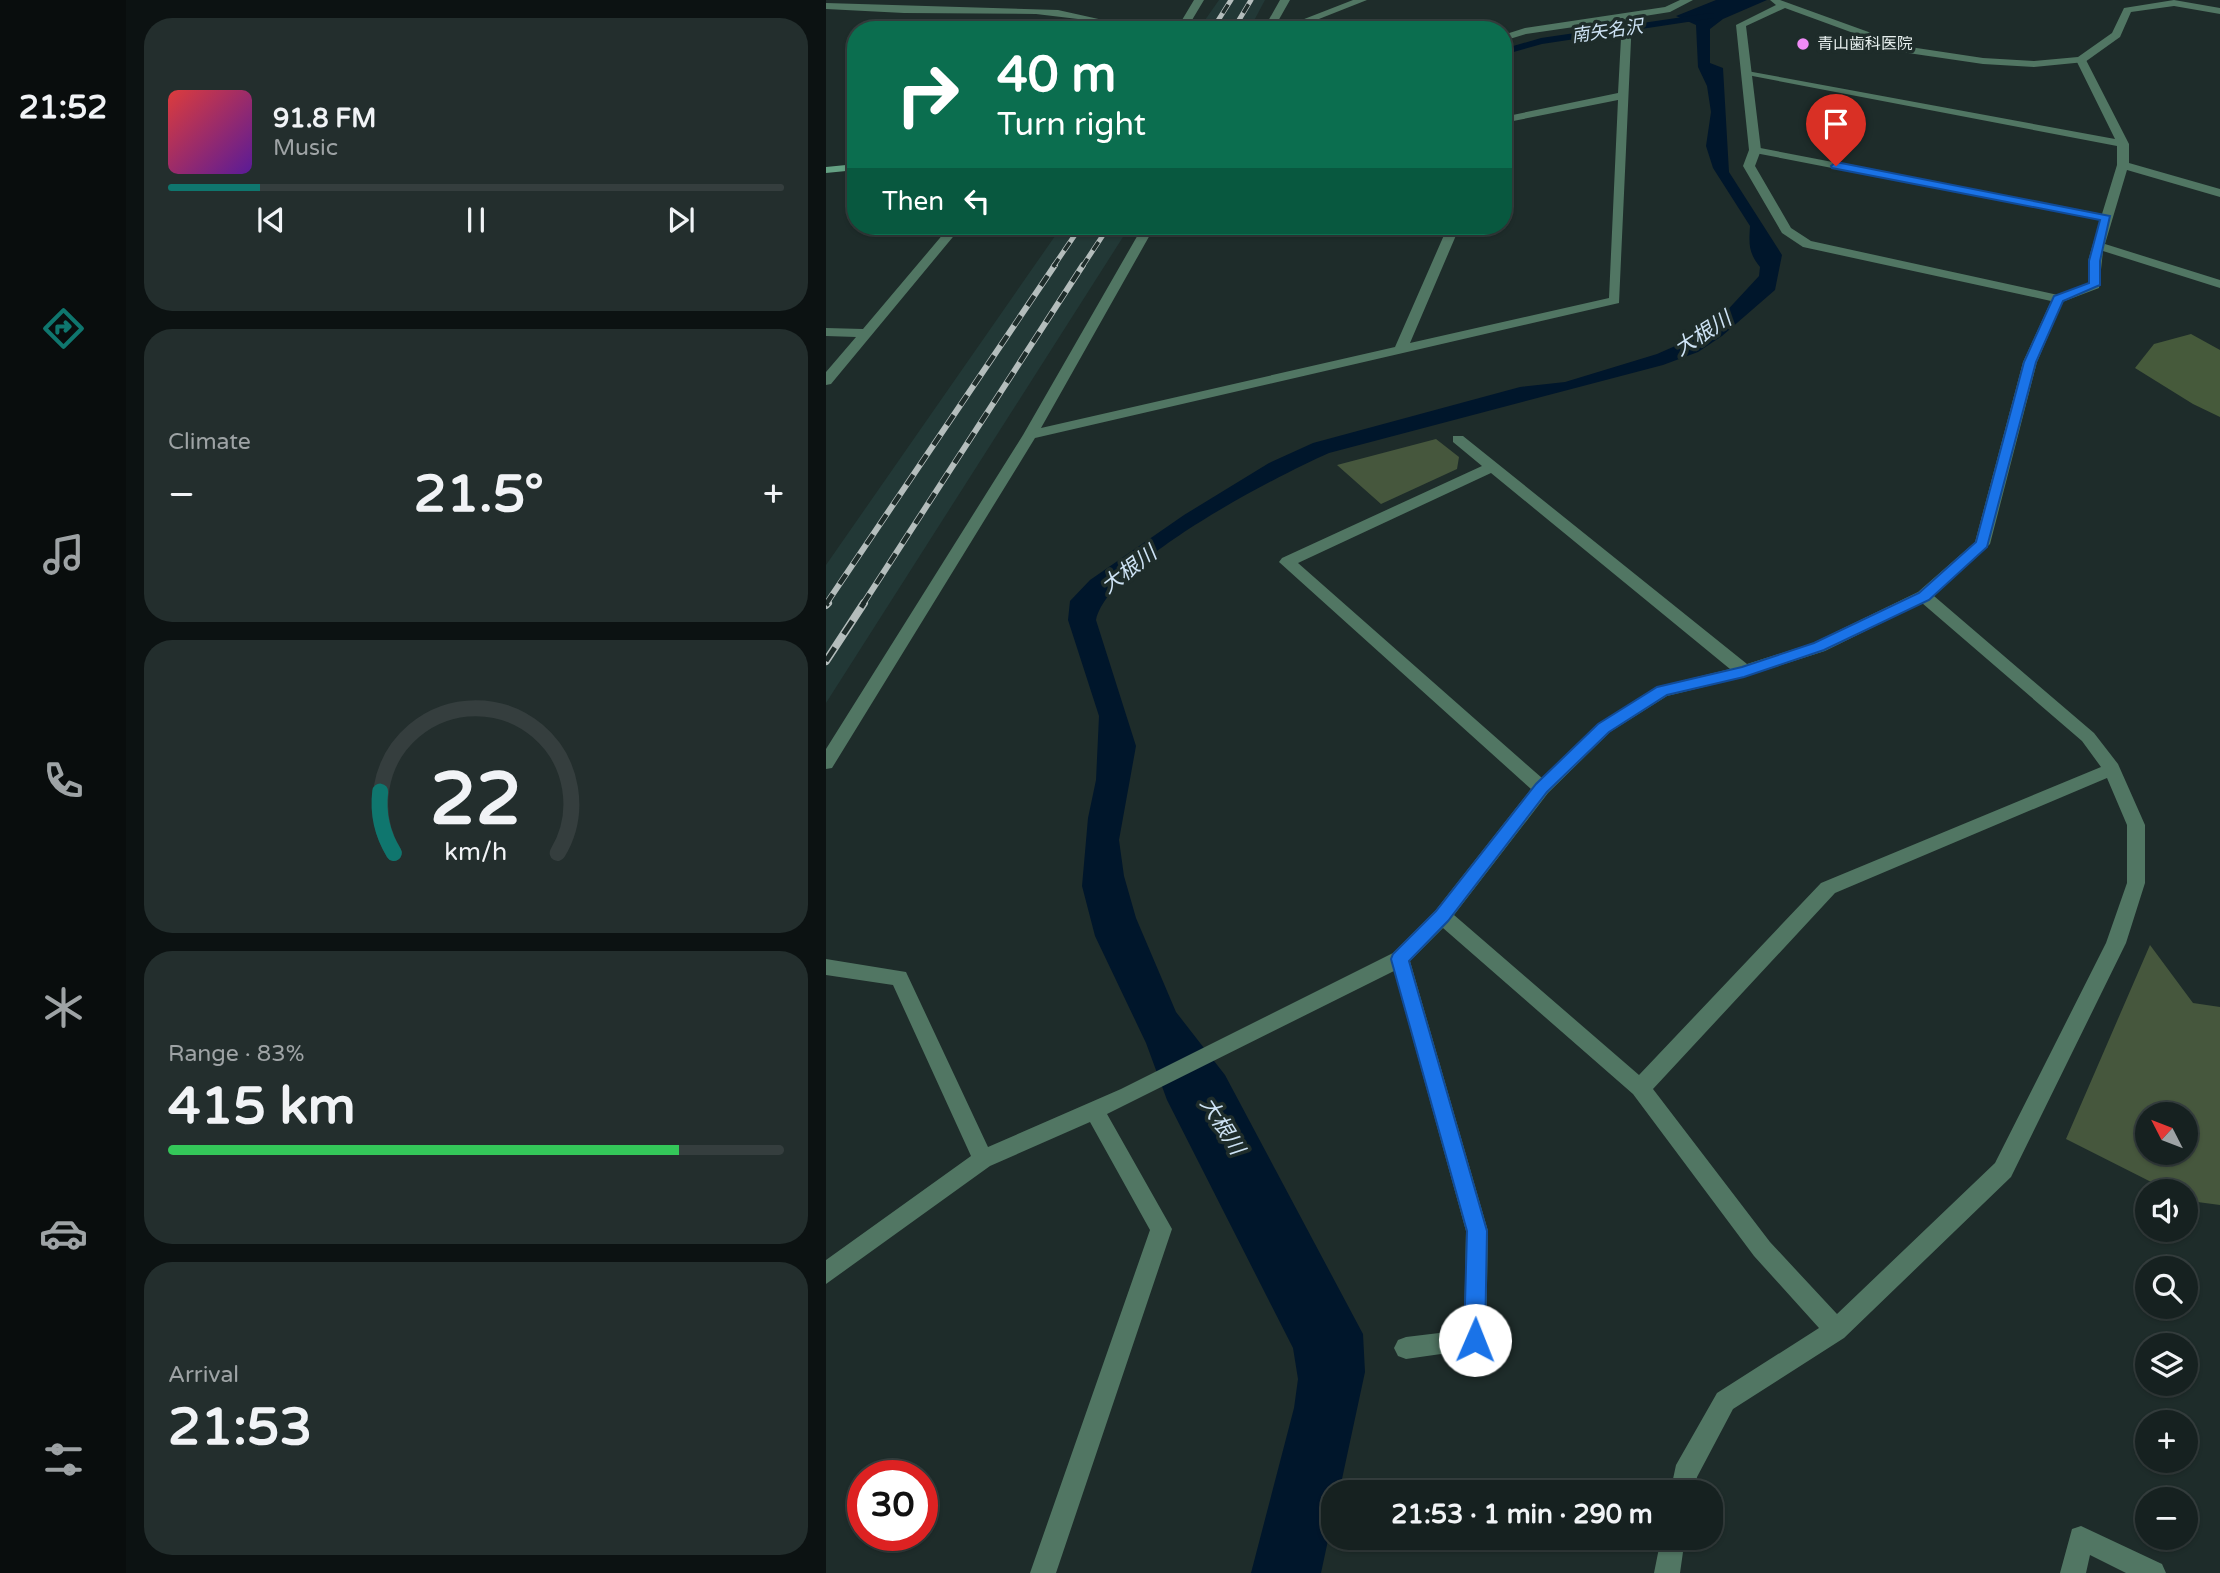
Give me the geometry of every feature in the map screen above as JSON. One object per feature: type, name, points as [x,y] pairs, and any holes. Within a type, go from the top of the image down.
[{"type":"street","points":[[1186,21],[1199,0]]},
{"type":"street","points":[[1273,21],[1285,0]]},
{"type":"street","points":[[1305,21],[1362,0]]},
{"type":"street","points":[[1512,35],[1667,10],[1688,0]]},
{"type":"street","points":[[1771,0],[1908,50],[1983,61],[2034,64],[2081,60],[2116,35],[2127,10],[2155,2],[2184,2],[2220,11]]},
{"type":"street","points":[[1784,5],[1741,25],[1755,150],[1749,166],[1786,230],[1807,244],[2058,299],[2095,285],[2098,246],[2123,165],[2123,144],[2081,60]]},
{"type":"street","points":[[826,6],[950,11],[1047,10],[1101,21]]},
{"type":"street","points":[[1030,435],[1615,300],[1627,16]]},
{"type":"street","points":[[1747,74],[2123,144]]},
{"type":"street","points":[[1512,118],[1625,95]]},
{"type":"street","points":[[1755,150],[2106,218]]},
{"type":"street","points":[[2123,165],[2220,193]]},
{"type":"street","points":[[826,170],[847,168]]},
{"type":"street","points":[[826,381],[948,235]]},
{"type":"street","points":[[826,763],[1030,435],[1144,235]]},
{"type":"street","points":[[1401,349],[1450,235]]},
{"type":"street","points":[[2098,246],[2220,284]]},
{"type":"street","points":[[826,1273],[982,1159],[1128,1095],[1400,959],[1442,916],[1542,788],[1604,728],[1662,691],[1744,671],[1819,647],[1924,596],[1982,544],[2030,362],[2058,299]]},
{"type":"street","points":[[826,332],[865,333]]},
{"type":"street","points":[[1458,439],[1744,671]]},
{"type":"street","points":[[1492,467],[1287,562],[1542,788]]},
{"type":"street","points":[[1684,1480],[1724,1401],[1836,1330],[2003,1170],[2116,943],[2136,883],[2136,825],[2112,769],[2088,737],[1924,596]]},
{"type":"street","points":[[1640,1088],[1828,888],[2112,769]]},
{"type":"street","points":[[1442,916],[1640,1088],[1762,1249],[1836,1330]]},
{"type":"street","points":[[1400,959],[1477,1231],[1475,1340],[1406,1348]]},
{"type":"street","points":[[826,967],[899,978],[982,1159]]},
{"type":"street","points":[[1043,1573],[1161,1229],[1094,1110]]},
{"type":"street","points":[[2073,1573],[2081,1538],[2153,1573]]},
{"type":"street","points":[[1667,1573],[1672,1550]]},
{"type":"shaded area","points":[[1219,0],[1265,0],[1254,21],[1204,21]]},
{"type":"shaded area","points":[[1056,235],[1124,235],[826,703],[826,565]]},
{"type":"green space","points":[[2191,334],[2220,350],[2220,417],[2193,404],[2135,368],[2154,344]]},
{"type":"green space","points":[[1436,439],[1459,457],[1457,469],[1381,504],[1337,465]]},
{"type":"green space","points":[[2150,945],[2193,1003],[2220,1007],[2220,1205],[2198,1202],[2198,1179],[2145,1179],[2066,1139]]},
{"type":"water","name":"大根川","points":[[1716,0],[1767,0],[1723,19],[1710,29],[1710,63],[1723,68],[1729,172],[1782,255],[1775,290],[1722,336],[1698,352],[1663,365],[1329,453],[1304,465],[1235,501],[1161,548],[1130,573],[1108,597],[1096,620],[1136,746],[1119,840],[1124,876],[1136,918],[1176,1012],[1225,1075],[1363,1334],[1365,1372],[1342,1480],[1321,1480],[1321,1550],[1326,1550],[1321,1573],[1251,1573],[1294,1408],[1298,1379],[1293,1348],[1167,1100],[1146,1043],[1095,936],[1082,886],[1088,818],[1096,780],[1099,716],[1068,620],[1070,601],[1090,580],[1184,515],[1269,463],[1313,443],[1520,387],[1565,382],[1657,354],[1682,343],[1721,317],[1759,276],[1760,267],[1750,248],[1750,226],[1713,168],[1706,146],[1711,112],[1707,86],[1698,67],[1696,25],[1676,16]]},
{"type":"waterway","name":"南矢名沢","points":[[1512,49],[1541,41],[1710,16]]},
{"type":"railway","points":[[1218,21],[1231,0]]},
{"type":"railway","points":[[1238,21],[1251,0]]},
{"type":"railway","points":[[1053,267],[1075,235]]},
{"type":"railway","points":[[1082,267],[1103,235]]},
{"type":"railway","points":[[826,604],[1055,265]]},
{"type":"railway","points":[[863,604],[1083,265]]},
{"type":"railway","points":[[826,661],[864,603]]},
{"type":"place","name":"青山歯科医院","points":[[1803,44]]},
{"type":"route","points":[[1475,1340],[1477,1231],[1400,959],[1442,916],[1542,788],[1604,728],[1662,691],[1744,671],[1819,647],[1924,596],[1982,544],[2030,362],[2058,299],[2095,285],[2094,261],[2106,218],[1836,166]]}]
